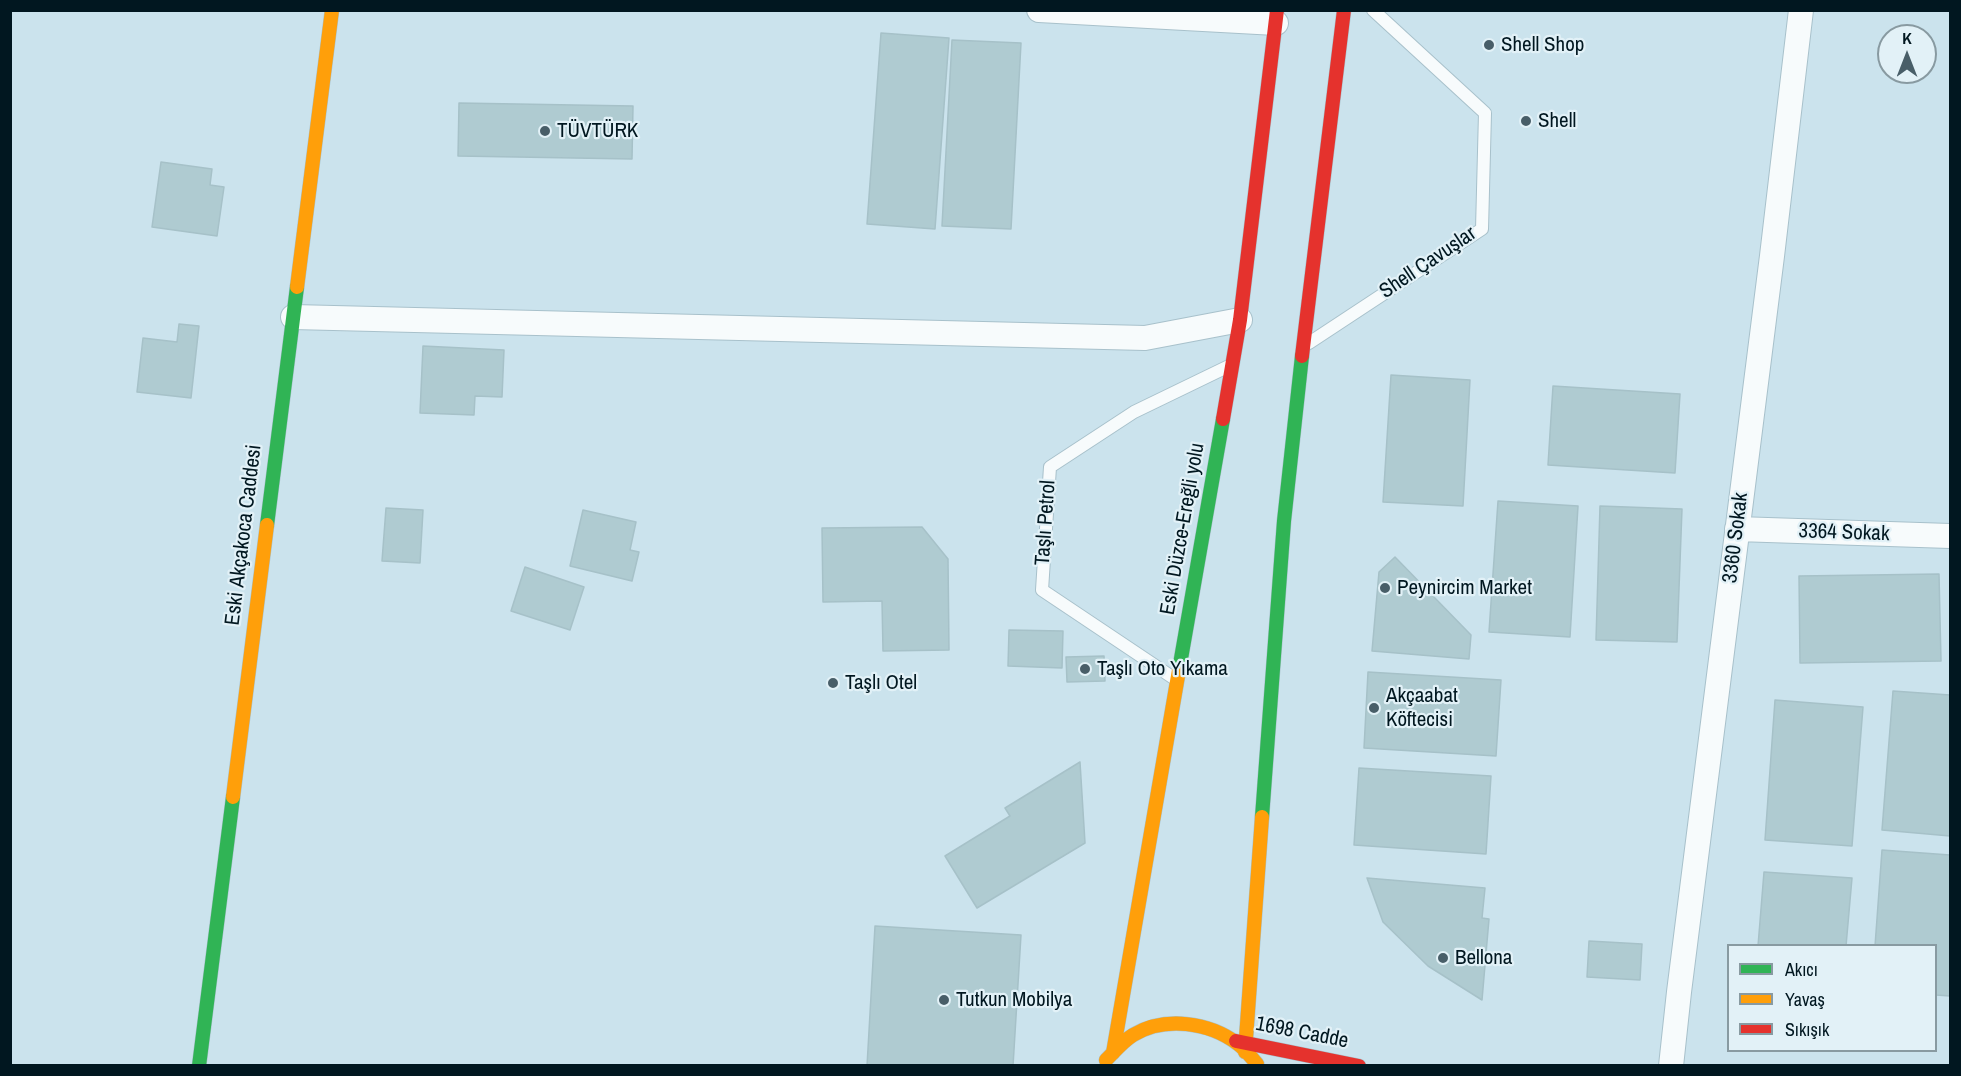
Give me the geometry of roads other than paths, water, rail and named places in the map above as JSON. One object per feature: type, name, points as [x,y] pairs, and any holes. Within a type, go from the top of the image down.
[{"type":"main road","name":"Eski Akçakoca Caddesi","points":[[199,1065],[332,10]]},
{"type":"main road","points":[[1242,1046],[1284,521],[1344,10]]},
{"type":"main road","name":"Eski Düzce-Ereğli yolu","points":[[1113,1053],[1240,320],[1276,16]]},
{"type":"main road","points":[[1102,1065],[1124,1042],[1149,1028],[1177,1023],[1208,1027],[1242,1046],[1258,1065]]},
{"type":"main road","name":"1698 Cadde","points":[[1242,1046],[1359,1065]]},
{"type":"street","points":[[1039,10],[1276,16]]},
{"type":"street","name":"3360 Sokak","points":[[1671,1065],[1801,10]]},
{"type":"street","points":[[293,316],[1145,338],[1240,320]]},
{"type":"street","name":"3364 Sokak","points":[[1737,530],[1950,536]]},
{"type":"lane","name":"Shell Çavuşlar","points":[[1303,346],[1482,229],[1485,113],[1373,10]]},
{"type":"lane","name":"Taşlı Petrol","points":[[1178,681],[1042,590],[1050,467],[1134,412],[1232,364]]},
{"type":"place","name":"Shell Shop","points":[[1489,45]]},
{"type":"place","name":"Shell","points":[[1526,121]]},
{"type":"place","name":"TÜVTÜRK","points":[[545,131]]},
{"type":"place","name":"Peynircim Market","points":[[1385,588]]},
{"type":"place","name":"Taşlı Oto Yıkama","points":[[1085,669]]},
{"type":"place","name":"Taşlı Otel","points":[[833,683]]},
{"type":"place","name":"Akçaabat Köftecisi","points":[[1374,708]]},
{"type":"place","name":"Bellona","points":[[1443,958]]},
{"type":"place","name":"Tutkun Mobilya","points":[[944,1000]]}]
